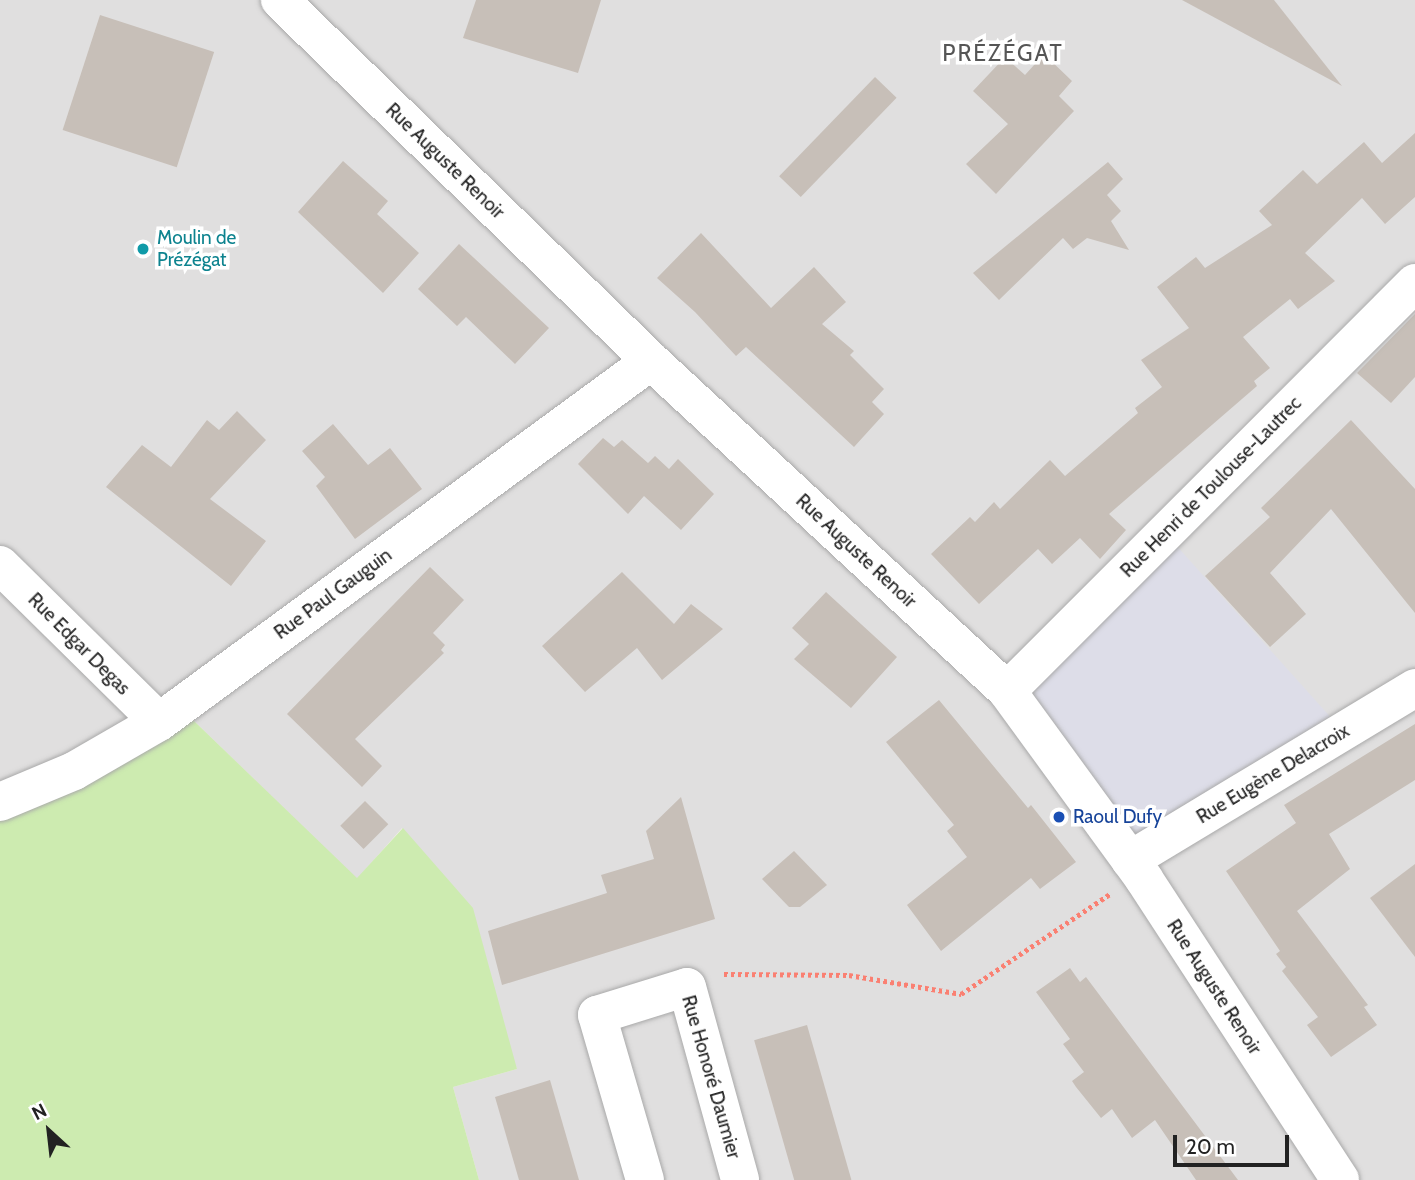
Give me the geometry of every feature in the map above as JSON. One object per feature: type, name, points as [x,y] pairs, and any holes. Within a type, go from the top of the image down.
[{"type":"street","name":"Rue Auguste Renoir","points":[[280,0],[651,361],[1007,691],[1137,870],[1340,1180]]},
{"type":"street","name":"Rue Henri de Toulouse-Lautrec","points":[[1007,691],[1415,283]]},
{"type":"street","name":"Rue Paul Gauguin","points":[[0,802],[75,771],[159,722],[651,361]]},
{"type":"street","name":"Rue Edgar Degas","points":[[0,565],[159,722]]},
{"type":"street","name":"Rue Eugène Delacroix","points":[[1137,870],[1415,688]]},
{"type":"street","name":"Rue Honoré Daumier","points":[[645,1180],[597,1014],[687,987],[740,1180]]},
{"type":"path","points":[[687,987],[728,973],[849,975],[961,994],[1115,891],[1137,870]]},
{"type":"shaded area","points":[[0,0],[1415,0],[1415,1180],[479,1180],[453,1087],[517,1069],[402,828],[357,879],[193,720],[0,819]]},
{"type":"shaded area","points":[[1165,533],[1343,731],[1130,860],[1007,691]]},
{"type":"green space","points":[[193,720],[357,878],[403,828],[473,908],[517,1069],[453,1087],[479,1180],[0,1180],[0,819]]},
{"type":"building","points":[[476,0],[601,0],[578,73],[463,38]]},
{"type":"building","points":[[1182,0],[1274,0],[1342,86]]},
{"type":"building","points":[[100,15],[214,52],[177,167],[63,130]]},
{"type":"building","points":[[1044,54],[1072,81],[1059,96],[1074,111],[996,194],[966,164],[1008,124],[973,91],[1005,57],[1025,75]]},
{"type":"building","points":[[875,77],[897,98],[801,197],[779,176]]},
{"type":"building","points":[[1415,133],[1415,197],[1385,224],[1362,198],[1305,253],[1335,281],[1298,309],[1290,299],[1243,337],[1270,368],[1254,381],[1257,386],[1109,514],[1126,530],[1100,559],[1080,538],[1052,564],[1038,549],[979,604],[931,554],[970,517],[975,522],[994,502],[1000,509],[1050,460],[1065,476],[1138,413],[1135,408],[1162,387],[1141,360],[1189,328],[1157,287],[1196,257],[1205,268],[1272,225],[1259,211],[1303,170],[1317,184],[1364,142],[1382,163]]},
{"type":"building","points":[[343,161],[388,201],[377,214],[419,253],[383,293],[298,212]]},
{"type":"building","points":[[1108,162],[1123,179],[1107,195],[1121,211],[1111,221],[1129,250],[1087,238],[1073,249],[1063,238],[999,300],[973,273]]},
{"type":"building","points":[[701,233],[771,308],[814,267],[846,302],[822,324],[854,351],[850,355],[884,389],[872,402],[884,414],[854,447],[746,347],[736,356],[695,312],[657,278]]},
{"type":"building","points":[[459,244],[549,328],[515,364],[466,317],[457,326],[418,289]]},
{"type":"building","points":[[1415,314],[1415,377],[1391,403],[1357,373]]},
{"type":"building","points":[[237,411],[266,440],[210,499],[266,541],[231,586],[106,487],[142,445],[171,467],[207,420],[219,430]]},
{"type":"building","points":[[1351,420],[1415,489],[1415,613],[1331,509],[1270,573],[1306,614],[1270,647],[1205,576],[1270,517],[1261,508]]},
{"type":"building","points":[[333,424],[368,465],[390,448],[422,489],[355,539],[316,486],[325,477],[302,451]]},
{"type":"building","points":[[603,438],[614,447],[622,440],[648,463],[655,456],[669,469],[678,459],[714,494],[681,530],[644,496],[628,514],[578,464]]},
{"type":"building","points":[[430,567],[464,600],[433,633],[445,645],[441,650],[444,653],[355,739],[382,766],[362,787],[287,714]]},
{"type":"building","points":[[622,572],[674,624],[691,604],[723,629],[662,680],[637,648],[585,692],[542,646]]},
{"type":"building","points":[[826,592],[897,657],[851,708],[794,659],[809,644],[792,628]]},
{"type":"building","points":[[939,700],[1028,808],[1031,805],[1076,862],[1040,889],[1031,878],[941,951],[907,905],[967,857],[947,831],[954,825],[886,742]]},
{"type":"building","points":[[1415,724],[1415,780],[1329,834],[1350,869],[1297,911],[1368,1005],[1364,1007],[1377,1025],[1331,1057],[1307,1025],[1318,1017],[1282,971],[1286,967],[1276,954],[1280,951],[1226,871],[1296,823],[1284,805]]},
{"type":"building","points":[[681,797],[715,919],[502,985],[488,931],[607,893],[601,875],[654,859],[646,831]]},
{"type":"building","points":[[365,801],[388,824],[364,849],[340,826]]},
{"type":"building","points":[[794,851],[827,885],[800,907],[789,907],[762,879]]},
{"type":"building","points":[[1415,864],[1415,957],[1370,898]]},
{"type":"building","points":[[1070,968],[1080,982],[1086,977],[1238,1180],[1196,1180],[1155,1120],[1132,1138],[1112,1109],[1101,1118],[1076,1087],[1072,1081],[1084,1072],[1063,1044],[1070,1039],[1036,992]]},
{"type":"building","points":[[807,1025],[851,1180],[794,1180],[754,1040]]},
{"type":"building","points":[[550,1080],[579,1180],[519,1180],[495,1097]]},
{"type":"place","name":"Moulin de Prézégat","points":[[143,249]]},
{"type":"place","name":"Raoul Dufy","points":[[1059,817]]},
{"type":"district","name":"PRÉZÉGAT","points":[[1003,53]]}]
